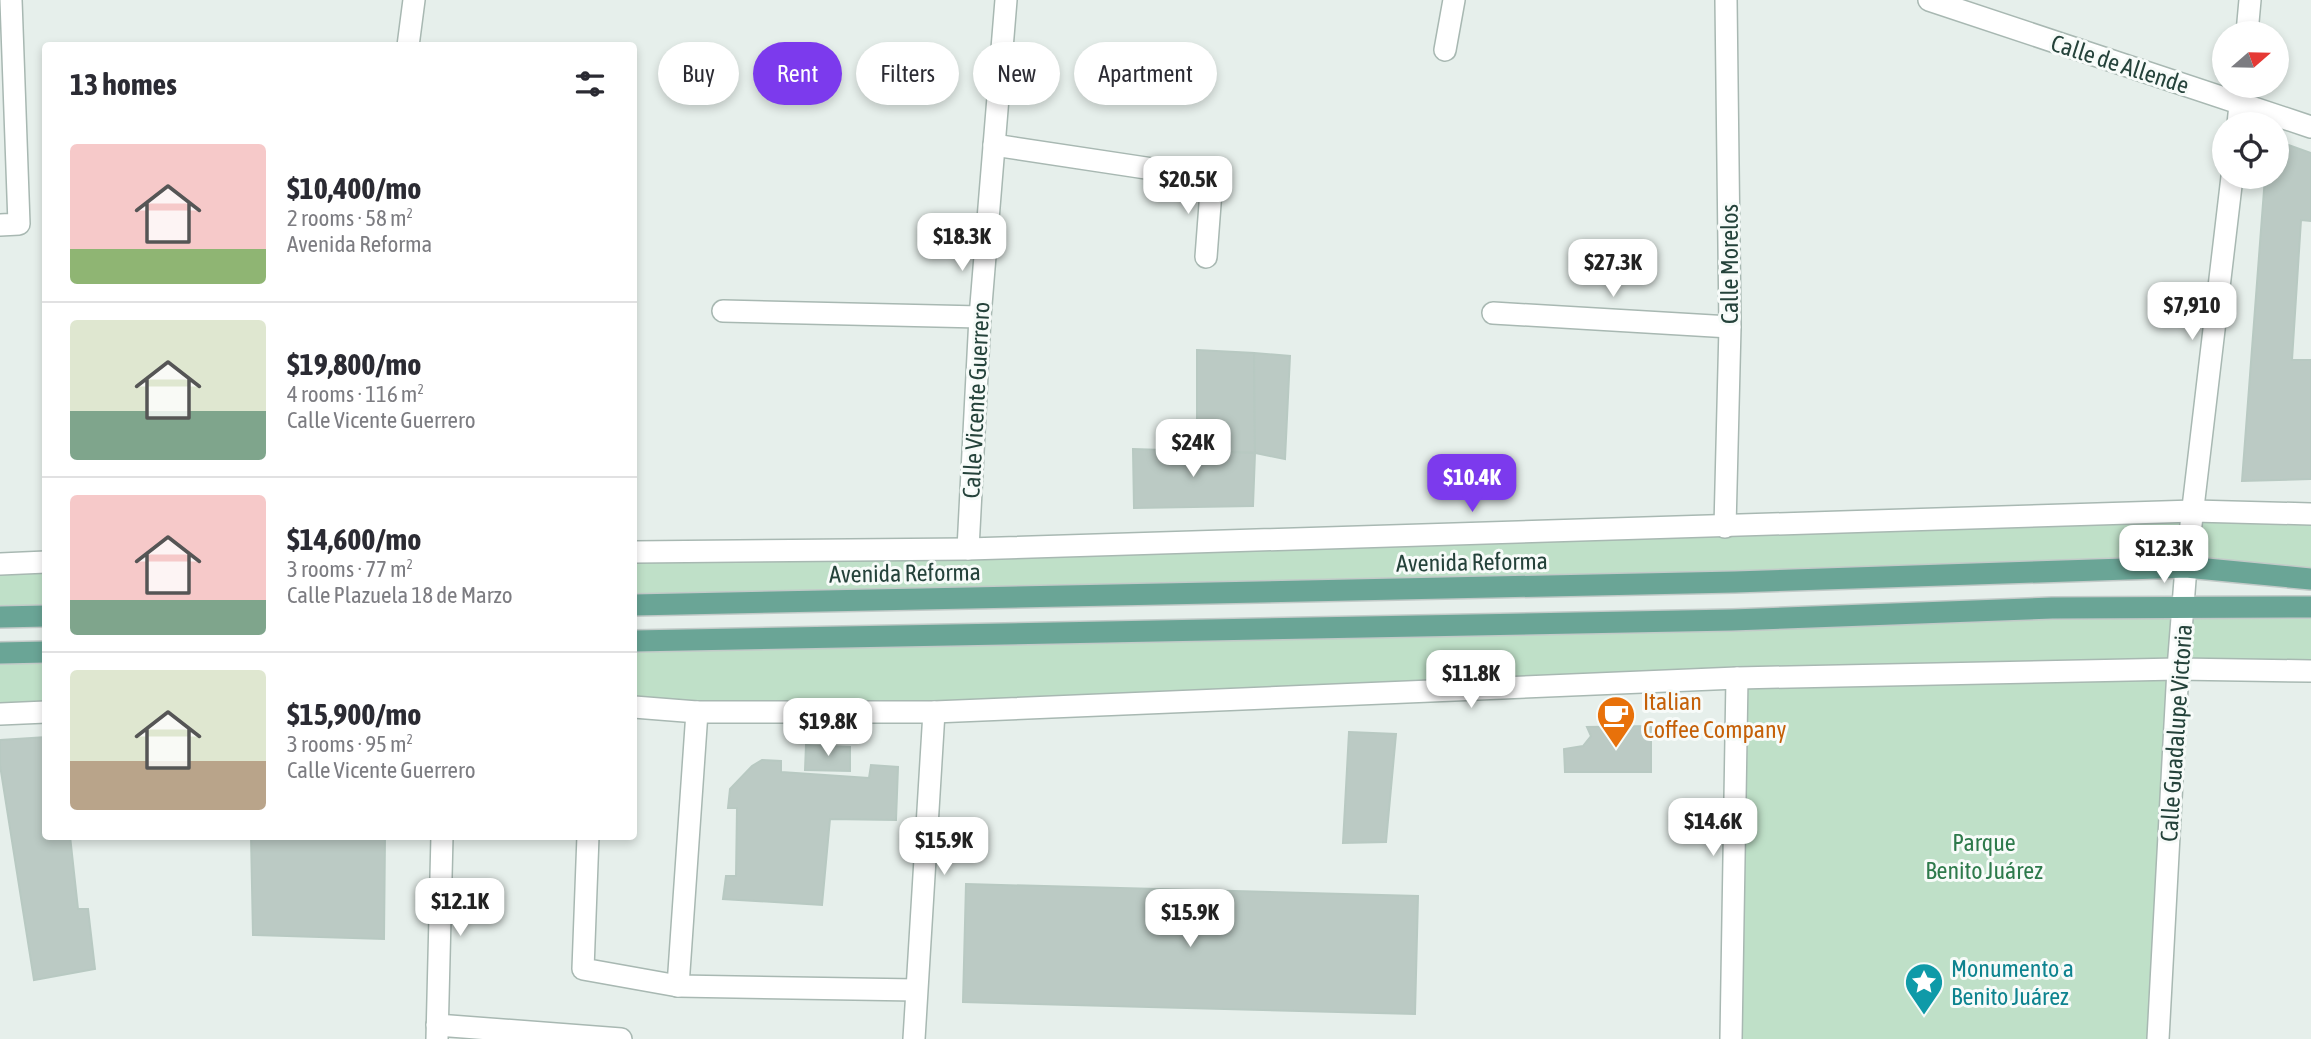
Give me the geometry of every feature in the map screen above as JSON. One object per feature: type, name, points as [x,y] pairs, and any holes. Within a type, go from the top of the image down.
[{"type":"main road","name":"Avenida Reforma","points":[[637,605],[1707,583],[2186,567],[2311,579]]},
{"type":"main road","points":[[637,641],[1718,621],[2052,608],[2311,607]]},
{"type":"main road","points":[[0,617],[42,616]]},
{"type":"main road","points":[[0,653],[42,652]]},
{"type":"street","points":[[9,224],[11,0]]},
{"type":"street","points":[[409,42],[414,0]]},
{"type":"street","name":"Calle Vicente Guerrero","points":[[968,549],[980,317],[1006,0]]},
{"type":"street","points":[[1445,50],[1454,0]]},
{"type":"street","name":"Calle Morelos","points":[[1725,527],[1730,327],[1726,0]]},
{"type":"street","name":"Calle de Allende","points":[[1929,0],[2311,127]]},
{"type":"street","points":[[2248,21],[2250,0]]},
{"type":"street","points":[[994,145],[1212,178],[1206,257]]},
{"type":"street","name":"Calle Guadalupe Victoria","points":[[2158,1039],[2186,567],[2231,189]]},
{"type":"street","points":[[723,311],[980,317]]},
{"type":"street","points":[[1493,313],[1730,327]]},
{"type":"street","points":[[637,552],[968,549],[2194,511],[2311,514]]},
{"type":"street","points":[[0,564],[42,562]]},
{"type":"street","points":[[637,707],[697,712],[934,712],[1737,678],[2178,670],[2311,671]]},
{"type":"street","points":[[1731,1039],[1737,678]]},
{"type":"street","points":[[0,714],[42,712]]},
{"type":"street","points":[[678,986],[697,712]]},
{"type":"street","points":[[914,1039],[934,712]]},
{"type":"street","points":[[442,840],[437,1032],[621,1039]]},
{"type":"street","points":[[588,840],[583,969],[678,986],[916,990]]},
{"type":"green space","points":[[2311,514],[2311,579],[2186,567],[637,605],[637,552]]},
{"type":"green space","points":[[42,562],[42,616],[0,617],[0,564]]},
{"type":"green space","name":"Parque Benito Juárez","points":[[2311,607],[2311,671],[2178,669],[2158,1039],[1731,1039],[1737,678],[934,712],[637,707],[637,641]]},
{"type":"green space","points":[[42,652],[42,712],[0,714],[0,653]]},
{"type":"building","points":[[2289,145],[2311,153],[2311,221],[2301,220],[2292,360],[2311,360],[2311,479],[2242,481],[2264,189],[2289,189]]},
{"type":"building","points":[[1197,350],[1254,353],[1255,453],[1197,451]]},
{"type":"building","points":[[1254,353],[1290,356],[1285,459],[1255,453]]},
{"type":"building","points":[[1133,449],[1255,453],[1253,506],[1134,508]]},
{"type":"building","points":[[1651,726],[1651,772],[1565,772],[1564,749],[1583,746],[1591,736],[1587,727]]},
{"type":"building","points":[[1349,732],[1396,734],[1386,842],[1343,843]]},
{"type":"building","points":[[42,737],[42,840],[70,840],[78,909],[88,909],[95,969],[34,980],[0,765],[0,740]]},
{"type":"building","points":[[806,745],[850,747],[850,771],[805,770]]},
{"type":"building","points":[[762,760],[781,761],[781,772],[869,778],[871,765],[898,767],[896,820],[830,819],[822,905],[723,899],[726,876],[736,876],[737,808],[728,808],[730,789],[752,766]]},
{"type":"building","points":[[251,840],[385,840],[384,939],[253,935]]},
{"type":"building","points":[[966,884],[1418,896],[1415,1014],[963,1002]]},
{"type":"place","name":"Italian Coffee Company","points":[[1616,749]]},
{"type":"place","name":"Monumento a Benito Juárez","points":[[1924,1016]]}]
